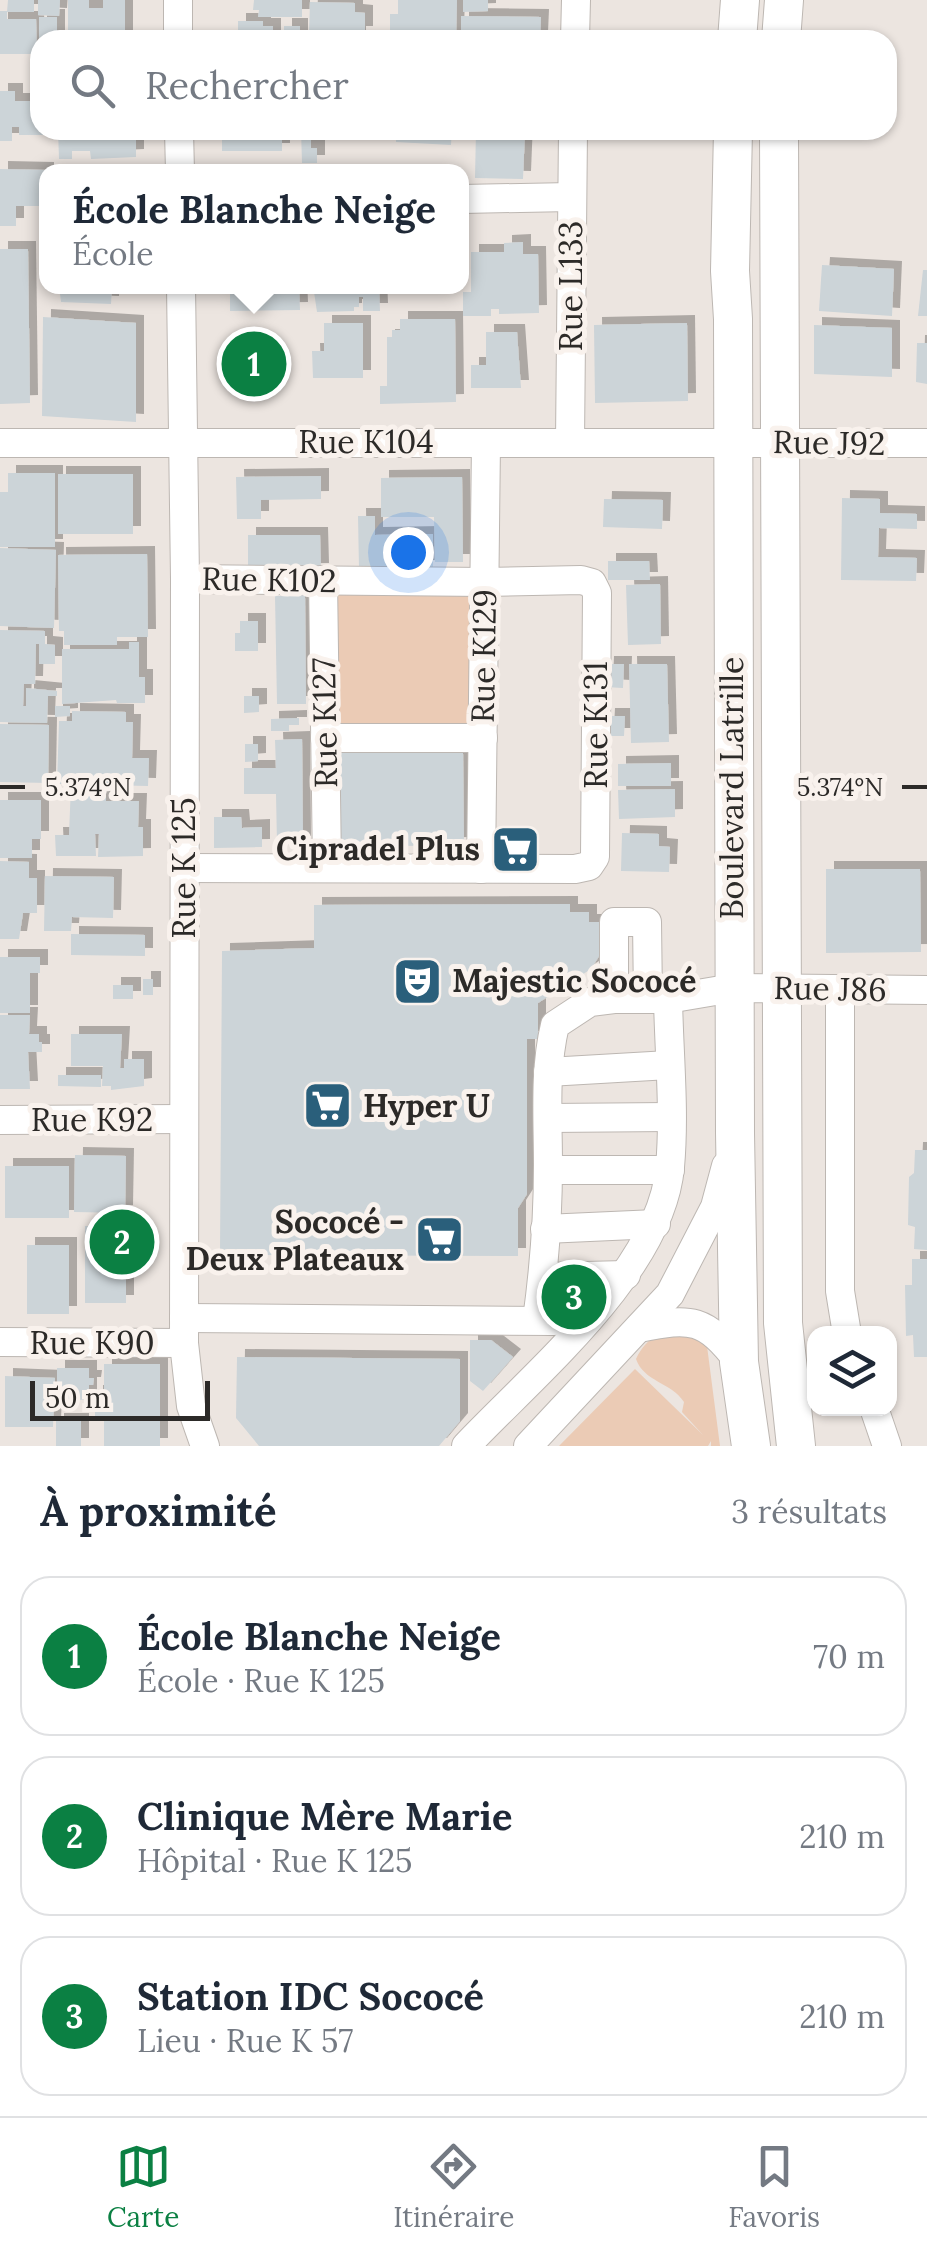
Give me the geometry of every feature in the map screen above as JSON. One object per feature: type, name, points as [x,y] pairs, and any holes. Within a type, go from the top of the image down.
[{"type":"main road","points":[[737,30],[740,0]]},
{"type":"main road","points":[[781,30],[784,0]]},
{"type":"main road","name":"Boulevard Latrille","points":[[733,140],[730,272],[735,1134],[739,1362],[751,1446]]},
{"type":"main road","name":"Boulevard Latrille","points":[[779,140],[783,1323],[796,1446]]},
{"type":"street","points":[[178,0],[178,30]]},
{"type":"street","points":[[575,30],[576,0]]},
{"type":"street","name":"Rue L133","points":[[570,442],[572,140]]},
{"type":"street","points":[[469,199],[571,197]]},
{"type":"street","name":"Rue K 125","points":[[180,294],[185,579],[184,1331],[191,1406],[205,1446]]},
{"type":"street","name":"Rue K129","points":[[481,869],[486,442]]},
{"type":"street","name":"Rue K104","points":[[0,444],[732,442]]},
{"type":"street","name":"Rue J92","points":[[732,442],[927,444]]},
{"type":"street","name":"Rue K102","points":[[185,579],[592,583]]},
{"type":"street","name":"Rue K127","points":[[323,580],[327,866]]},
{"type":"street","name":"Rue K131","points":[[481,869],[589,866],[594,856],[596,593],[592,583]]},
{"type":"street","points":[[325,738],[483,738]]},
{"type":"street","points":[[184,868],[481,869]]},
{"type":"street","points":[[466,1446],[626,1275],[656,1224],[670,1170],[669,1064],[647,922],[614,922],[614,999],[590,1002],[555,1025],[548,1072],[548,1170],[537,1320]]},
{"type":"street","name":"Rue J86","points":[[614,999],[658,999],[733,988],[927,990]]},
{"type":"street","points":[[840,990],[840,1291],[846,1326]]},
{"type":"street","points":[[548,1072],[669,1064]]},
{"type":"street","points":[[548,1118],[670,1117]]},
{"type":"street","name":"Rue K92","points":[[0,1120],[184,1119]]},
{"type":"street","points":[[528,1446],[670,1294],[715,1207],[735,1134]]},
{"type":"street","points":[[548,1170],[670,1170]]},
{"type":"street","points":[[545,1228],[656,1224]]},
{"type":"street","points":[[543,1277],[626,1275]]},
{"type":"street","points":[[638,1328],[675,1320],[706,1326],[739,1362]]},
{"type":"street","name":"Rue K90","points":[[0,1342],[184,1331],[585,1321]]},
{"type":"street","points":[[877,1416],[887,1446]]},
{"type":"shaded area","points":[[337,594],[472,595],[471,726],[336,725]]},
{"type":"shaded area","points":[[689,1329],[707,1346],[720,1446],[711,1446],[711,1441],[708,1446],[559,1446],[635,1369],[703,1435],[682,1412],[684,1402],[679,1395],[645,1373],[636,1359],[657,1336]]},
{"type":"building","points":[[8,0],[34,0],[34,12],[7,12]]},
{"type":"building","points":[[38,0],[60,0],[59,16],[38,15]]},
{"type":"building","points":[[68,0],[89,0],[89,8],[103,8],[103,0],[125,0],[125,30],[68,30]]},
{"type":"building","points":[[254,0],[302,0],[302,17],[258,17],[259,10],[253,10]]},
{"type":"building","points":[[398,0],[457,0],[456,30],[390,30],[390,14],[398,14]]},
{"type":"building","points":[[463,0],[488,0],[488,11],[463,12]]},
{"type":"building","points":[[310,2],[355,3],[355,12],[365,13],[365,30],[309,30]]},
{"type":"building","points":[[0,11],[7,11],[7,19],[36,19],[36,30],[30,30],[30,54],[0,54]]},
{"type":"building","points":[[461,16],[541,17],[540,30],[461,30]]},
{"type":"building","points":[[39,17],[57,17],[57,30],[39,30]]},
{"type":"building","points":[[238,21],[263,21],[263,26],[273,26],[273,30],[238,30]]},
{"type":"building","points":[[284,26],[300,26],[300,30],[284,30]]},
{"type":"building","points":[[0,91],[15,91],[15,101],[30,101],[30,135],[19,135],[19,127],[12,127],[12,141],[0,141]]},
{"type":"building","points":[[58,140],[136,140],[136,157],[91,159],[90,151],[72,151],[72,159],[59,159]]},
{"type":"building","points":[[222,140],[282,140],[282,151],[222,151]]},
{"type":"building","points":[[301,140],[311,140],[311,148],[317,148],[317,163],[302,163]]},
{"type":"building","points":[[396,140],[451,140],[451,145]]},
{"type":"building","points":[[476,140],[525,140],[523,179],[475,178]]},
{"type":"building","points":[[0,169],[39,170],[39,206],[16,206],[16,226],[0,226]]},
{"type":"building","points":[[523,242],[523,254],[538,254],[539,313],[499,314],[499,309],[491,309],[491,316],[463,316],[463,294],[471,292],[471,252],[504,252],[504,243]]},
{"type":"building","points":[[0,249],[28,249],[30,403],[0,404]]},
{"type":"building","points":[[822,265],[894,269],[892,316],[819,311]]},
{"type":"building","points":[[923,270],[927,270],[927,316],[918,316]]},
{"type":"building","points":[[60,294],[112,294],[111,304],[61,302]]},
{"type":"building","points":[[230,294],[299,294],[300,310],[230,311]]},
{"type":"building","points":[[314,294],[379,294],[380,311],[363,311],[363,297],[359,297],[359,307],[354,307],[354,311],[317,312]]},
{"type":"building","points":[[43,317],[136,323],[136,422],[42,416]]},
{"type":"building","points":[[400,319],[455,319],[456,402],[380,404],[380,386],[387,386],[387,337],[392,337],[392,330],[400,330]]},
{"type":"building","points":[[324,323],[363,323],[363,378],[313,378],[312,351],[324,351]]},
{"type":"building","points":[[687,323],[688,401],[595,403],[594,325]]},
{"type":"building","points":[[814,325],[892,328],[892,377],[814,374]]},
{"type":"building","points":[[486,332],[517,332],[521,388],[471,388],[471,365],[486,365]]},
{"type":"building","points":[[917,343],[927,343],[927,384],[916,382]]},
{"type":"building","points":[[8,473],[55,473],[55,547],[0,547],[0,492],[8,492]]},
{"type":"building","points":[[58,474],[133,474],[133,534],[58,534]]},
{"type":"building","points":[[321,476],[321,499],[261,500],[261,519],[237,519],[236,477]]},
{"type":"building","points":[[462,477],[463,562],[435,562],[434,517],[381,517],[381,478]]},
{"type":"building","points":[[842,498],[880,499],[880,513],[917,514],[917,529],[879,528],[878,557],[917,558],[916,581],[841,580]]},
{"type":"building","points":[[604,499],[663,500],[662,529],[603,527]]},
{"type":"building","points":[[358,516],[375,516],[375,535],[433,534],[433,568],[359,569]]},
{"type":"building","points":[[248,535],[320,535],[321,571],[256,572],[256,565],[248,565]]},
{"type":"building","points":[[0,548],[56,550],[54,628],[0,626]]},
{"type":"building","points":[[147,554],[148,637],[117,637],[117,645],[64,645],[64,631],[59,631],[58,555]]},
{"type":"building","points":[[608,561],[649,561],[650,580],[608,580]]},
{"type":"building","points":[[660,584],[661,644],[628,645],[626,585]]},
{"type":"building","points":[[305,595],[306,704],[277,704],[275,596]]},
{"type":"building","points":[[240,621],[258,621],[258,651],[235,651]]},
{"type":"building","points":[[0,630],[45,631],[45,644],[55,645],[55,664],[39,664],[36,644],[35,684],[24,684],[23,706],[26,688],[57,691],[57,696],[48,696],[47,723],[0,722]]},
{"type":"building","points":[[129,642],[139,642],[139,677],[145,677],[145,703],[116,700],[62,704],[62,649],[129,649]]},
{"type":"building","points":[[606,664],[624,664],[623,688],[605,687]]},
{"type":"building","points":[[629,664],[667,664],[669,742],[631,743]]},
{"type":"building","points":[[244,696],[259,696],[259,712],[244,713]]},
{"type":"building","points":[[55,706],[70,706],[70,716],[55,717]]},
{"type":"building","points":[[72,711],[126,712],[126,722],[133,722],[132,758],[149,758],[148,786],[106,785],[106,801],[139,801],[143,856],[98,857],[99,834],[95,834],[96,856],[56,856],[55,835],[69,835],[71,784],[57,784],[59,721],[72,721]]},
{"type":"building","points":[[607,716],[625,716],[624,736],[606,736]]},
{"type":"building","points":[[299,718],[299,725],[289,725],[289,731],[271,731],[271,719]]},
{"type":"building","points":[[0,724],[49,725],[48,783],[0,782]]},
{"type":"building","points":[[302,739],[303,844],[277,844],[276,794],[244,794],[244,768],[276,768],[275,740]]},
{"type":"building","points":[[245,744],[258,744],[258,761],[245,762]]},
{"type":"building","points":[[463,751],[464,845],[337,847],[336,752]]},
{"type":"building","points":[[671,763],[671,786],[618,786],[618,764]]},
{"type":"building","points":[[675,789],[675,817],[619,819],[618,790]]},
{"type":"building","points":[[0,800],[41,800],[41,839],[32,839],[32,858],[0,858]]},
{"type":"building","points":[[214,817],[241,817],[242,828],[262,827],[262,847],[214,848]]},
{"type":"building","points":[[622,833],[659,834],[659,846],[670,847],[669,872],[621,871]]},
{"type":"building","points":[[0,861],[29,862],[29,878],[37,878],[37,913],[23,913],[19,939],[0,939]]},
{"type":"building","points":[[826,869],[920,869],[921,952],[826,953]]},
{"type":"building","points":[[45,876],[114,877],[113,918],[72,917],[71,931],[44,931]]},
{"type":"building","points":[[570,904],[570,912],[589,912],[589,922],[606,922],[601,953],[591,969],[538,1003],[538,1039],[527,1039],[527,1194],[518,1208],[518,1256],[220,1255],[222,951],[314,948],[314,905]]},
{"type":"building","points":[[71,934],[145,935],[145,956],[71,955]]},
{"type":"building","points":[[0,957],[40,957],[40,973],[30,973],[30,1013],[0,1013]]},
{"type":"building","points":[[143,979],[153,979],[153,995],[143,995]]},
{"type":"building","points":[[113,985],[133,985],[133,999],[113,999]]},
{"type":"building","points":[[0,1015],[30,1015],[29,1034],[39,1034],[42,1052],[28,1052],[30,1089],[0,1089]]},
{"type":"building","points":[[71,1034],[122,1034],[120,1068],[124,1068],[124,1059],[144,1059],[144,1086],[111,1090],[111,1086],[102,1086],[103,1066],[71,1066]]},
{"type":"building","points":[[58,1075],[101,1075],[101,1087],[58,1086]]},
{"type":"building","points":[[915,1150],[927,1150],[927,1250],[914,1249],[915,1227],[908,1225],[909,1177],[914,1173]]},
{"type":"building","points":[[75,1155],[126,1156],[125,1213],[74,1212]]},
{"type":"building","points":[[5,1166],[69,1166],[69,1218],[5,1218]]},
{"type":"building","points":[[85,1226],[126,1226],[126,1303],[85,1303]]},
{"type":"building","points":[[27,1245],[69,1245],[69,1314],[27,1314]]},
{"type":"building","points":[[912,1259],[927,1259],[927,1357],[914,1357],[913,1335],[906,1336],[905,1285],[912,1285]]},
{"type":"building","points":[[560,1282],[589,1282],[588,1312],[559,1312]]},
{"type":"building","points":[[470,1340],[491,1340],[513,1357],[483,1391],[470,1381]]},
{"type":"building","points":[[237,1357],[460,1359],[460,1421],[439,1446],[259,1446],[236,1418]]},
{"type":"building","points":[[104,1364],[160,1364],[160,1446],[104,1446],[104,1418],[95,1418],[95,1393],[104,1393]]},
{"type":"building","points":[[57,1368],[89,1368],[89,1378],[94,1378],[93,1385],[89,1385],[89,1400],[57,1399]]},
{"type":"building","points":[[5,1376],[55,1378],[53,1427],[5,1427]]},
{"type":"building","points":[[56,1421],[81,1421],[81,1446],[56,1446]]},
{"type":"place","name":"École Blanche Neige","points":[[254,364]]},
{"type":"place","name":"Cipradel Plus","points":[[515,849]]},
{"type":"place","name":"Majestic Sococé","points":[[417,981]]},
{"type":"place","name":"Hyper U","points":[[328,1106]]},
{"type":"place","name":"Sococé - Deux Plateaux","points":[[439,1240]]},
{"type":"place","name":"Clinique Mère Marie","points":[[122,1242]]},
{"type":"place","name":"Station IDC Sococé","points":[[574,1297]]}]
